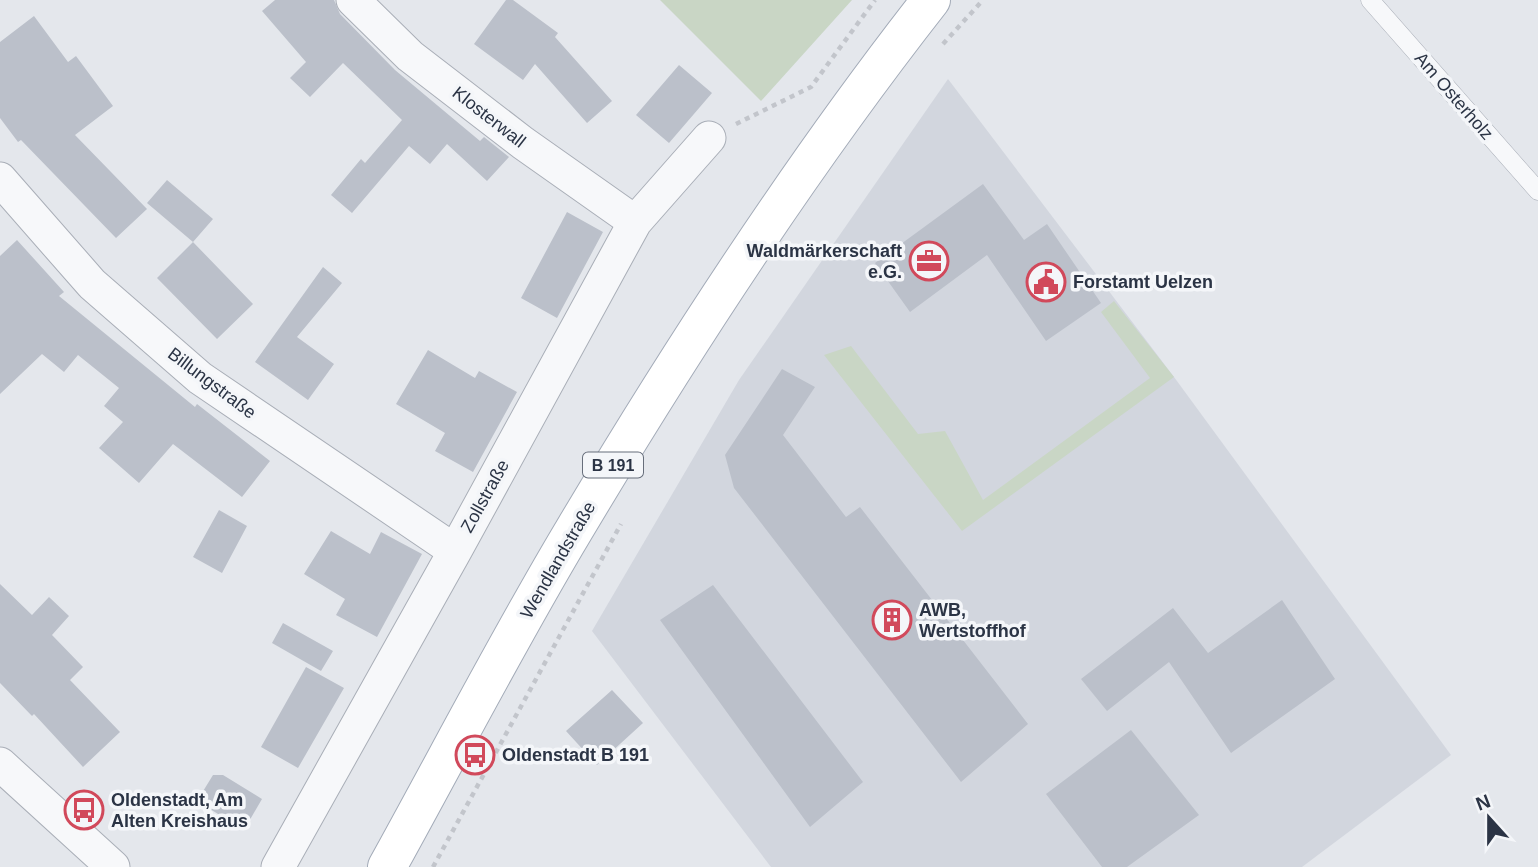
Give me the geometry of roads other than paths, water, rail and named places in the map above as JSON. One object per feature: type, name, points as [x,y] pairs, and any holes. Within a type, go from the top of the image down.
[{"type":"main road","name":"Wendlandstraße","points":[[387,867],[572,532],[660,388],[767,226],[872,76],[931,0]]},
{"type":"street","name":"Klosterwall","points":[[353,0],[410,56],[523,144],[635,222]]},
{"type":"street","name":"Zollstraße","points":[[278,867],[635,222],[709,138]]},
{"type":"street","name":"Billungstraße","points":[[0,179],[92,284],[200,378],[455,551]]},
{"type":"street","points":[[0,764],[113,867]]},
{"type":"lane","name":"Am Osterholz","points":[[1370,0],[1538,191]]},
{"type":"place","name":"Waldmärkerschaft e.G.","points":[[929,261]]},
{"type":"place","name":"Forstamt Uelzen","points":[[1046,282]]},
{"type":"place","name":"AWB, Wertstoffhof","points":[[892,620]]},
{"type":"place","name":"Oldenstadt B 191","points":[[475,755]]},
{"type":"place","name":"Oldenstadt, Am Alten Kreishaus","points":[[84,810]]}]
